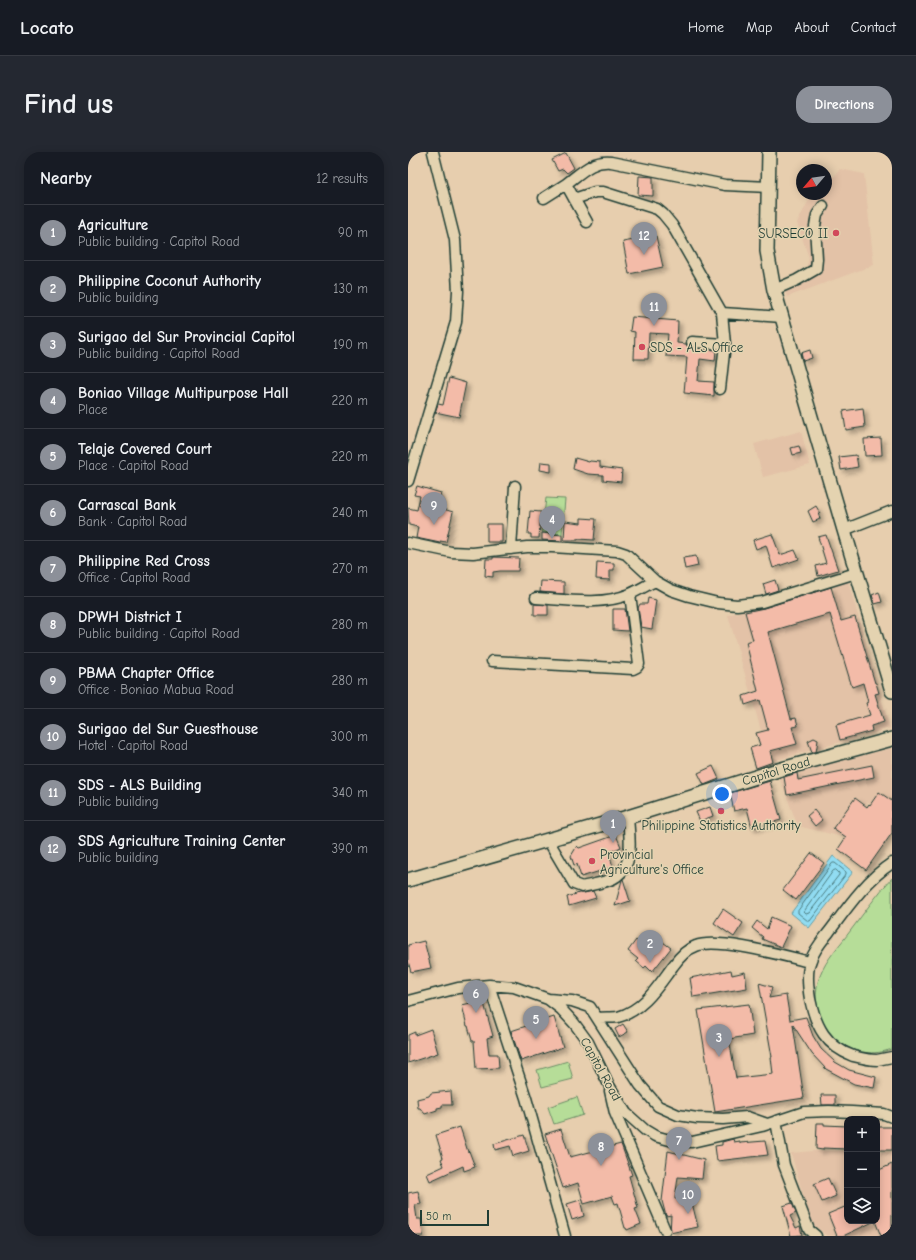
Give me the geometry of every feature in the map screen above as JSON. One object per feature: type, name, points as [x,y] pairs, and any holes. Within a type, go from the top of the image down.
[{"type":"main road","points":[[769,152],[766,251],[774,290],[856,573],[892,691]]},
{"type":"main road","name":"Capitol Road","points":[[408,880],[628,817],[778,770],[892,739]]},
{"type":"street","points":[[408,481],[456,322],[458,291],[455,240],[433,152]]},
{"type":"street","points":[[544,198],[593,164],[602,161],[725,185],[769,187]]},
{"type":"street","points":[[566,184],[587,222]]},
{"type":"street","points":[[574,198],[595,192],[603,192],[647,206],[660,212],[672,225],[722,313],[725,344],[720,389]]},
{"type":"street","points":[[774,290],[816,269],[818,259],[815,226],[817,215],[823,206]]},
{"type":"street","points":[[722,313],[782,317]]},
{"type":"street","points":[[692,342],[725,344]]},
{"type":"street","points":[[511,549],[515,486]]},
{"type":"street","points":[[844,530],[892,511]]},
{"type":"street","points":[[408,543],[451,552],[473,553],[527,547],[552,547],[617,552],[626,554],[655,580],[671,590],[718,603],[737,604],[762,602],[856,573]]},
{"type":"street","points":[[536,598],[596,601],[611,599],[630,594],[655,580]]},
{"type":"street","points":[[492,661],[634,669],[639,664],[630,594]]},
{"type":"street","points":[[548,840],[577,887],[608,880],[621,873],[628,859],[630,840],[628,817]]},
{"type":"street","points":[[892,863],[884,868],[861,892],[843,913],[818,947],[810,962],[808,981],[814,1015],[829,1042],[844,1052],[862,1059],[877,1060],[892,1057]]},
{"type":"street","points":[[597,1018],[617,1017],[631,1012],[644,1003],[678,959],[695,946],[713,942],[810,962]]},
{"type":"street","points":[[489,985],[526,1098],[565,1236]]},
{"type":"street","name":"Capitol Road","points":[[408,1001],[458,988],[489,985],[514,987],[548,1000],[562,1009],[588,1042],[610,1087],[626,1112],[645,1130],[655,1136],[673,1141],[692,1142],[772,1123],[804,1112],[829,1111],[884,1114],[892,1117]]},
{"type":"street","points":[[548,1000],[562,1000],[583,1004],[590,1007],[640,1085],[658,1106],[690,1117],[723,1119],[747,1116],[772,1123],[784,1165],[809,1230],[816,1236]]},
{"type":"street","points":[[610,1087],[615,1113],[665,1230]]},
{"type":"shaded area","name":"SURSECO II","points":[[840,169],[864,174],[874,265],[787,297],[781,280],[806,268],[809,258],[797,223],[809,200],[832,200],[832,176],[834,177]]},
{"type":"shaded area","points":[[801,431],[810,465],[763,477],[754,444]]},
{"type":"shaded area","points":[[848,581],[890,728],[770,762],[728,615]]},
{"type":"shaded area","points":[[892,748],[892,816],[868,802],[843,837],[798,826],[779,777]]},
{"type":"shaded area","points":[[844,1151],[844,1224],[880,1224],[880,1152],[892,1152],[892,1236],[827,1236],[811,1223],[791,1153]]},
{"type":"green space","points":[[546,498],[565,499],[562,534],[542,532]]},
{"type":"green space","points":[[892,878],[892,1049],[872,1053],[859,1051],[846,1046],[832,1038],[826,1031],[818,1013],[816,994],[817,985],[820,976],[830,958]]},
{"type":"green space","points":[[568,1061],[573,1079],[542,1087],[537,1070]]},
{"type":"green space","points":[[577,1097],[583,1115],[554,1124],[548,1107]]},
{"type":"water","points":[[833,856],[853,872],[809,928],[791,913]]},
{"type":"building","points":[[566,153],[574,168],[567,173],[563,169],[558,171],[552,160]]},
{"type":"building","points":[[639,176],[653,177],[653,196],[638,195]]},
{"type":"building","points":[[656,236],[663,267],[629,274],[623,242]]},
{"type":"building","points":[[632,317],[678,321],[677,343],[686,344],[688,347],[692,348],[716,350],[715,361],[700,359],[698,381],[714,382],[714,396],[684,393],[687,357],[666,356],[668,334],[649,333],[648,359],[634,359],[635,332],[630,331]]},
{"type":"building","points":[[810,350],[812,358],[803,361],[801,353]]},
{"type":"building","points":[[449,378],[466,383],[459,417],[435,412],[438,404],[443,405]]},
{"type":"building","points":[[863,408],[865,427],[846,430],[843,411]]},
{"type":"building","points":[[881,438],[882,455],[865,456],[864,439]]},
{"type":"building","points":[[799,446],[801,453],[793,455],[791,448]]},
{"type":"building","points":[[856,455],[858,467],[841,470],[839,457]]},
{"type":"building","points":[[575,458],[589,462],[600,462],[600,467],[622,470],[621,482],[603,480],[603,475],[588,474],[573,469]]},
{"type":"building","points":[[541,462],[551,463],[551,472],[540,470]]},
{"type":"building","points":[[417,486],[441,493],[437,507],[453,512],[446,542],[440,541],[440,543],[416,538],[418,527],[409,525],[408,508],[417,510],[420,496],[414,495]]},
{"type":"building","points":[[816,506],[820,513],[818,513],[820,519],[813,522],[808,511]]},
{"type":"building","points":[[530,511],[541,512],[539,538],[531,538],[531,534],[528,534]]},
{"type":"building","points":[[581,518],[596,519],[594,540],[564,540],[565,521],[581,523]]},
{"type":"building","points":[[487,524],[502,524],[502,542],[487,542]]},
{"type":"building","points":[[542,533],[562,535],[562,541],[542,540]]},
{"type":"building","points":[[772,534],[780,555],[795,550],[799,559],[773,568],[766,545],[756,549],[753,540]]},
{"type":"building","points":[[826,535],[838,570],[818,576],[816,566],[826,563],[818,537]]},
{"type":"building","points":[[696,556],[698,566],[685,569],[683,558]]},
{"type":"building","points":[[493,557],[519,558],[518,571],[493,572],[493,577],[485,576],[486,559],[493,559]]},
{"type":"building","points":[[597,562],[614,563],[614,570],[610,570],[610,580],[596,579]]},
{"type":"building","points":[[775,580],[778,590],[766,594],[763,584]]},
{"type":"building","points":[[541,581],[564,582],[564,594],[540,592]]},
{"type":"building","points":[[831,587],[841,621],[855,617],[879,693],[875,694],[884,722],[871,726],[872,731],[840,740],[836,725],[870,715],[866,703],[868,702],[863,683],[852,687],[830,614],[768,632],[791,719],[796,718],[798,726],[792,727],[797,744],[770,751],[773,762],[756,768],[750,748],[760,745],[756,733],[768,730],[760,700],[745,705],[743,696],[758,691],[746,642],[753,640],[745,612],[764,608]]},
{"type":"building","points":[[879,592],[882,602],[875,604],[872,595]]},
{"type":"building","points":[[648,598],[656,600],[652,629],[641,627],[638,608],[640,604],[647,604]]},
{"type":"building","points":[[534,604],[548,605],[548,615],[534,615]]},
{"type":"building","points":[[613,609],[625,609],[628,631],[613,630]]},
{"type":"building","points":[[814,738],[818,740],[816,752],[812,752],[808,741]]},
{"type":"building","points":[[872,765],[874,777],[787,795],[784,777],[797,773],[798,780]]},
{"type":"building","points":[[713,766],[719,779],[704,785],[698,773]]},
{"type":"building","points":[[770,781],[781,820],[752,828],[747,808],[734,811],[730,793]]},
{"type":"building","points":[[879,792],[892,801],[892,833],[866,870],[838,849],[846,837],[833,828],[855,798],[867,807]]},
{"type":"building","points":[[710,807],[713,816],[700,821],[696,812]]},
{"type":"building","points":[[814,810],[822,820],[815,826],[807,816]]},
{"type":"building","name":"Provincial Agriculture's Office","points":[[616,835],[621,847],[607,853],[609,853],[613,867],[581,877],[577,864],[574,865],[571,856],[577,846],[579,848]]},
{"type":"building","points":[[811,853],[824,863],[796,900],[783,890]]},
{"type":"building","points":[[623,879],[630,901],[615,906],[622,880]]},
{"type":"building","points":[[593,891],[596,898],[569,906],[567,897]]},
{"type":"building","points":[[723,909],[743,923],[734,937],[714,923]]},
{"type":"building","points":[[771,917],[791,926],[781,947],[762,939],[763,937],[752,928],[757,921],[767,929]]},
{"type":"building","points":[[656,937],[671,948],[652,972],[646,966],[644,968],[636,961],[638,959],[628,951],[636,940],[648,949]]},
{"type":"building","points":[[424,941],[431,968],[411,972],[408,961],[408,945]]},
{"type":"building","points":[[731,970],[732,975],[745,972],[747,988],[693,997],[690,978]]},
{"type":"building","points":[[759,983],[772,987],[769,998],[786,995],[790,1020],[806,1017],[813,1036],[821,1049],[835,1062],[849,1070],[876,1077],[874,1088],[854,1084],[826,1069],[812,1054],[793,1025],[804,1098],[715,1112],[698,1010],[749,1004],[753,1035],[729,1039],[736,1078],[773,1074],[772,1057]]},
{"type":"building","points":[[483,1000],[493,1036],[487,1038],[489,1054],[498,1054],[499,1068],[476,1069],[474,1041],[472,1041],[467,1026],[462,1005]]},
{"type":"building","points":[[554,1017],[563,1047],[521,1061],[511,1031]]},
{"type":"building","points":[[623,1024],[628,1032],[619,1037],[615,1029]]},
{"type":"building","points":[[431,1029],[438,1053],[408,1063],[408,1035],[415,1032],[415,1035]]},
{"type":"building","points":[[451,1091],[452,1105],[442,1105],[442,1107],[437,1108],[437,1110],[425,1114],[420,1108],[418,1108],[417,1099],[429,1096],[431,1093]]},
{"type":"building","points":[[821,1095],[835,1095],[835,1105],[822,1105]]},
{"type":"building","points":[[817,1123],[824,1123],[824,1125],[844,1126],[844,1149],[816,1149]]},
{"type":"building","points":[[460,1127],[468,1152],[469,1151],[475,1167],[464,1171],[463,1166],[430,1181],[427,1174],[444,1166],[436,1135]]},
{"type":"building","points":[[880,1127],[892,1127],[892,1150],[880,1150]]},
{"type":"building","points":[[561,1129],[570,1157],[621,1144],[632,1175],[629,1176],[638,1208],[635,1209],[641,1224],[627,1230],[625,1228],[618,1203],[615,1204],[612,1196],[584,1204],[578,1183],[563,1188],[545,1134]]},
{"type":"building","points":[[524,1135],[529,1151],[513,1156],[510,1146],[495,1150],[494,1144]]},
{"type":"building","points":[[733,1139],[734,1142],[740,1141],[740,1143],[765,1141],[768,1155],[717,1161],[715,1146],[722,1145],[722,1142]]},
{"type":"building","points":[[668,1151],[704,1160],[702,1179],[678,1177],[675,1199],[690,1195],[698,1227],[670,1233],[671,1215],[666,1216],[662,1201]]},
{"type":"building","points":[[892,1164],[892,1232],[881,1236],[876,1224],[880,1224],[880,1170]]},
{"type":"building","points":[[828,1178],[836,1196],[822,1202],[814,1184]]},
{"type":"building","points":[[418,1191],[421,1204],[415,1205],[417,1219],[421,1219],[423,1236],[408,1236],[408,1193]]},
{"type":"building","points":[[580,1200],[584,1216],[572,1220],[567,1204]]},
{"type":"building","points":[[792,1203],[796,1213],[790,1216],[796,1228],[800,1226],[802,1235],[791,1236],[783,1206]]},
{"type":"building","points":[[844,1207],[844,1224],[869,1224],[843,1236],[837,1236],[828,1214]]},
{"type":"place","name":"SURSECO II","points":[[836,233]]},
{"type":"place","name":"SDS Agriculture Training Center","points":[[644,255]]},
{"type":"place","name":"SDS - ALS Building","points":[[654,326]]},
{"type":"place","name":"SDS - ALS Office","points":[[642,347]]},
{"type":"place","name":"PBMA Chapter Office","points":[[434,525]]},
{"type":"place","name":"Boniao Village Multipurpose Hall","points":[[552,539]]},
{"type":"place","name":"Philippine Statistics Authority","points":[[721,811]]},
{"type":"place","name":"Agriculture","points":[[613,843]]},
{"type":"place","name":"Provincial Agriculture's Office","points":[[592,861]]},
{"type":"place","name":"Philippine Coconut Authority","points":[[650,963]]},
{"type":"place","name":"Carrascal Bank","points":[[476,1013]]},
{"type":"place","name":"Telaje Covered Court","points":[[536,1039]]},
{"type":"place","name":"Surigao del Sur Provincial Capitol","points":[[719,1057]]},
{"type":"place","name":"Philippine Red Cross","points":[[679,1160]]},
{"type":"place","name":"DPWH District I","points":[[601,1166]]},
{"type":"place","name":"Surigao del Sur Guesthouse","points":[[688,1214]]}]
